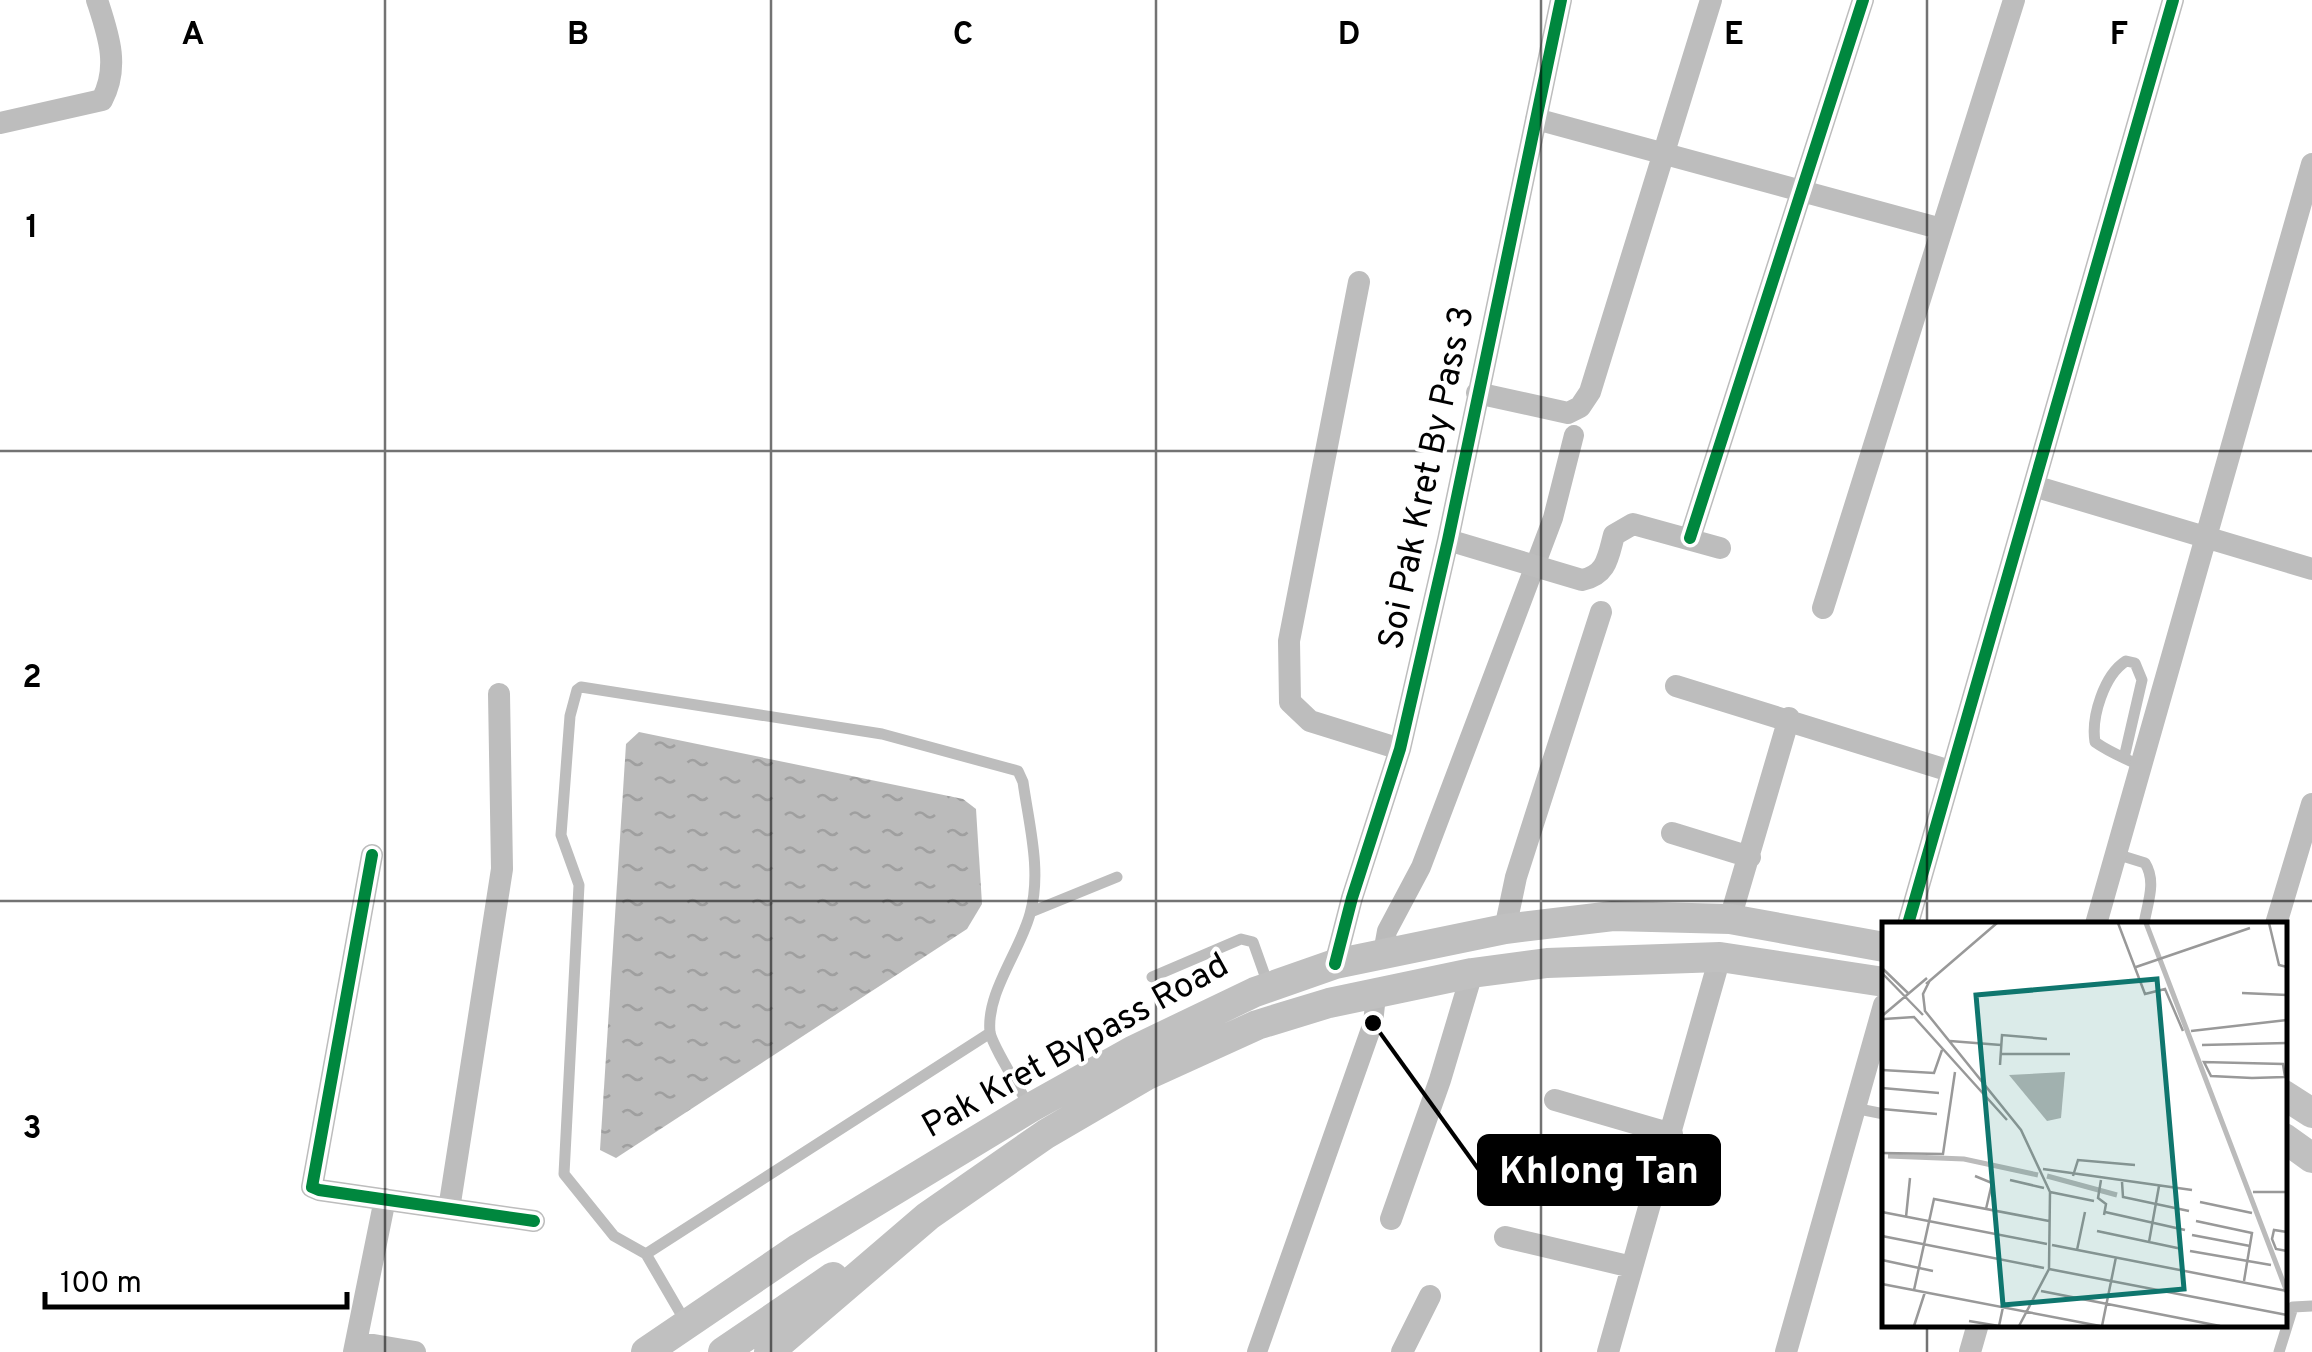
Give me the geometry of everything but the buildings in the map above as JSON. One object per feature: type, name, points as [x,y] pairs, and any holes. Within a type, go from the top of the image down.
[{"type":"main road","name":"Pak Kret Bypass Road","points":[[685,1338],[788,1276],[892,1192],[1030,1108],[1132,1051],[1268,987],[1336,964],[1506,928],[1613,916],[1730,920],[1882,947]]},
{"type":"main road","name":"Pak Kret Bypass Road","points":[[769,1352],[928,1216],[1046,1134],[1147,1075],[1256,1025],[1329,1003],[1472,973],[1547,963],[1720,957],[1882,982]]},
{"type":"main road","points":[[2287,1097],[2312,1113]]},
{"type":"main road","points":[[2287,1140],[2312,1158]]},
{"type":"main road","points":[[723,1352],[928,1216]]},
{"type":"main road","points":[[646,1352],[685,1338]]},
{"type":"street","points":[[0,123],[102,100],[110,84],[112,48],[97,0]]},
{"type":"street","name":"Soi Pak Kret By Pass 3","points":[[1336,964],[1352,898],[1400,749],[1448,540],[1561,0]]},
{"type":"street","points":[[1477,393],[1568,413],[1580,407],[1590,392],[1711,0]]},
{"type":"street","points":[[1690,538],[1863,0]]},
{"type":"street","points":[[1823,608],[2014,0]]},
{"type":"street","points":[[1909,922],[2173,0]]},
{"type":"street","points":[[1536,119],[1942,229]]},
{"type":"street","points":[[2097,922],[2116,854],[2132,762],[2204,537],[2312,164]]},
{"type":"street","points":[[1358,282],[1289,641],[1290,702],[1310,720],[1400,749]]},
{"type":"street","points":[[2034,486],[2312,570]]},
{"type":"street","points":[[1448,540],[1582,580],[1594,578],[1604,568],[1614,535],[1624,527],[1643,524],[1720,548]]},
{"type":"street","points":[[1506,928],[1516,878],[1601,612]]},
{"type":"street","points":[[1676,686],[1950,771]]},
{"type":"street","points":[[450,1209],[502,869],[499,694]]},
{"type":"street","points":[[1730,920],[1789,718]]},
{"type":"street","points":[[2277,922],[2312,804]]},
{"type":"street","points":[[1672,833],[1750,857]]},
{"type":"street","points":[[372,855],[312,1186],[318,1190],[534,1221]]},
{"type":"street","points":[[1608,1352],[1720,957]]},
{"type":"street","points":[[1391,1218],[1440,1080],[1472,973]]},
{"type":"street","points":[[1786,1352],[1882,1011]]},
{"type":"street","points":[[1555,1100],[1672,1134]]},
{"type":"street","points":[[386,1198],[356,1347],[415,1352]]},
{"type":"street","points":[[1505,1237],[1632,1268]]},
{"type":"street","points":[[1402,1352],[1430,1296]]},
{"type":"street","points":[[1970,1352],[1977,1327]]},
{"type":"lane","points":[[2126,661],[2135,663],[2142,680],[2132,762],[2095,742],[2093,730],[2113,673],[2126,661]]},
{"type":"lane","points":[[685,1338],[646,1254],[614,1236],[564,1174],[580,885],[562,836],[570,716],[576,690],[582,687],[882,734],[1018,771],[1035,866],[1031,912],[998,986],[990,1033],[1030,1108]]},
{"type":"lane","points":[[2116,854],[2145,863],[2151,872],[2144,922]]},
{"type":"lane","points":[[1031,912],[1117,877]]},
{"type":"lane","points":[[1152,977],[1240,939],[1249,939],[1268,987]]},
{"type":"lane","points":[[646,1254],[990,1033]]},
{"type":"lane","points":[[1854,1108],[1882,1114]]},
{"type":"lane","points":[[2287,1326],[2293,1307],[2312,1306]]},
{"type":"lane","points":[[2279,1352],[2287,1327]]},
{"type":"water","points":[[639,732],[963,799],[976,809],[982,904],[967,929],[616,1158],[600,1150],[626,744]]},
{"type":"waterway","points":[[1385,942],[1421,867],[1553,518],[1574,435]]},
{"type":"waterway","points":[[1257,1352],[1373,1023],[1375,1005]]},
{"type":"cycle path","points":[[1335,964],[1400,749],[1448,540],[1561,0]]},
{"type":"cycle path","points":[[1690,538],[1863,0]]},
{"type":"cycle path","points":[[1909,922],[2173,0]]},
{"type":"cycle path","points":[[372,855],[312,1187],[534,1221]]},
{"type":"place","name":"Khlong Tan","points":[[1373,1023]]}]
